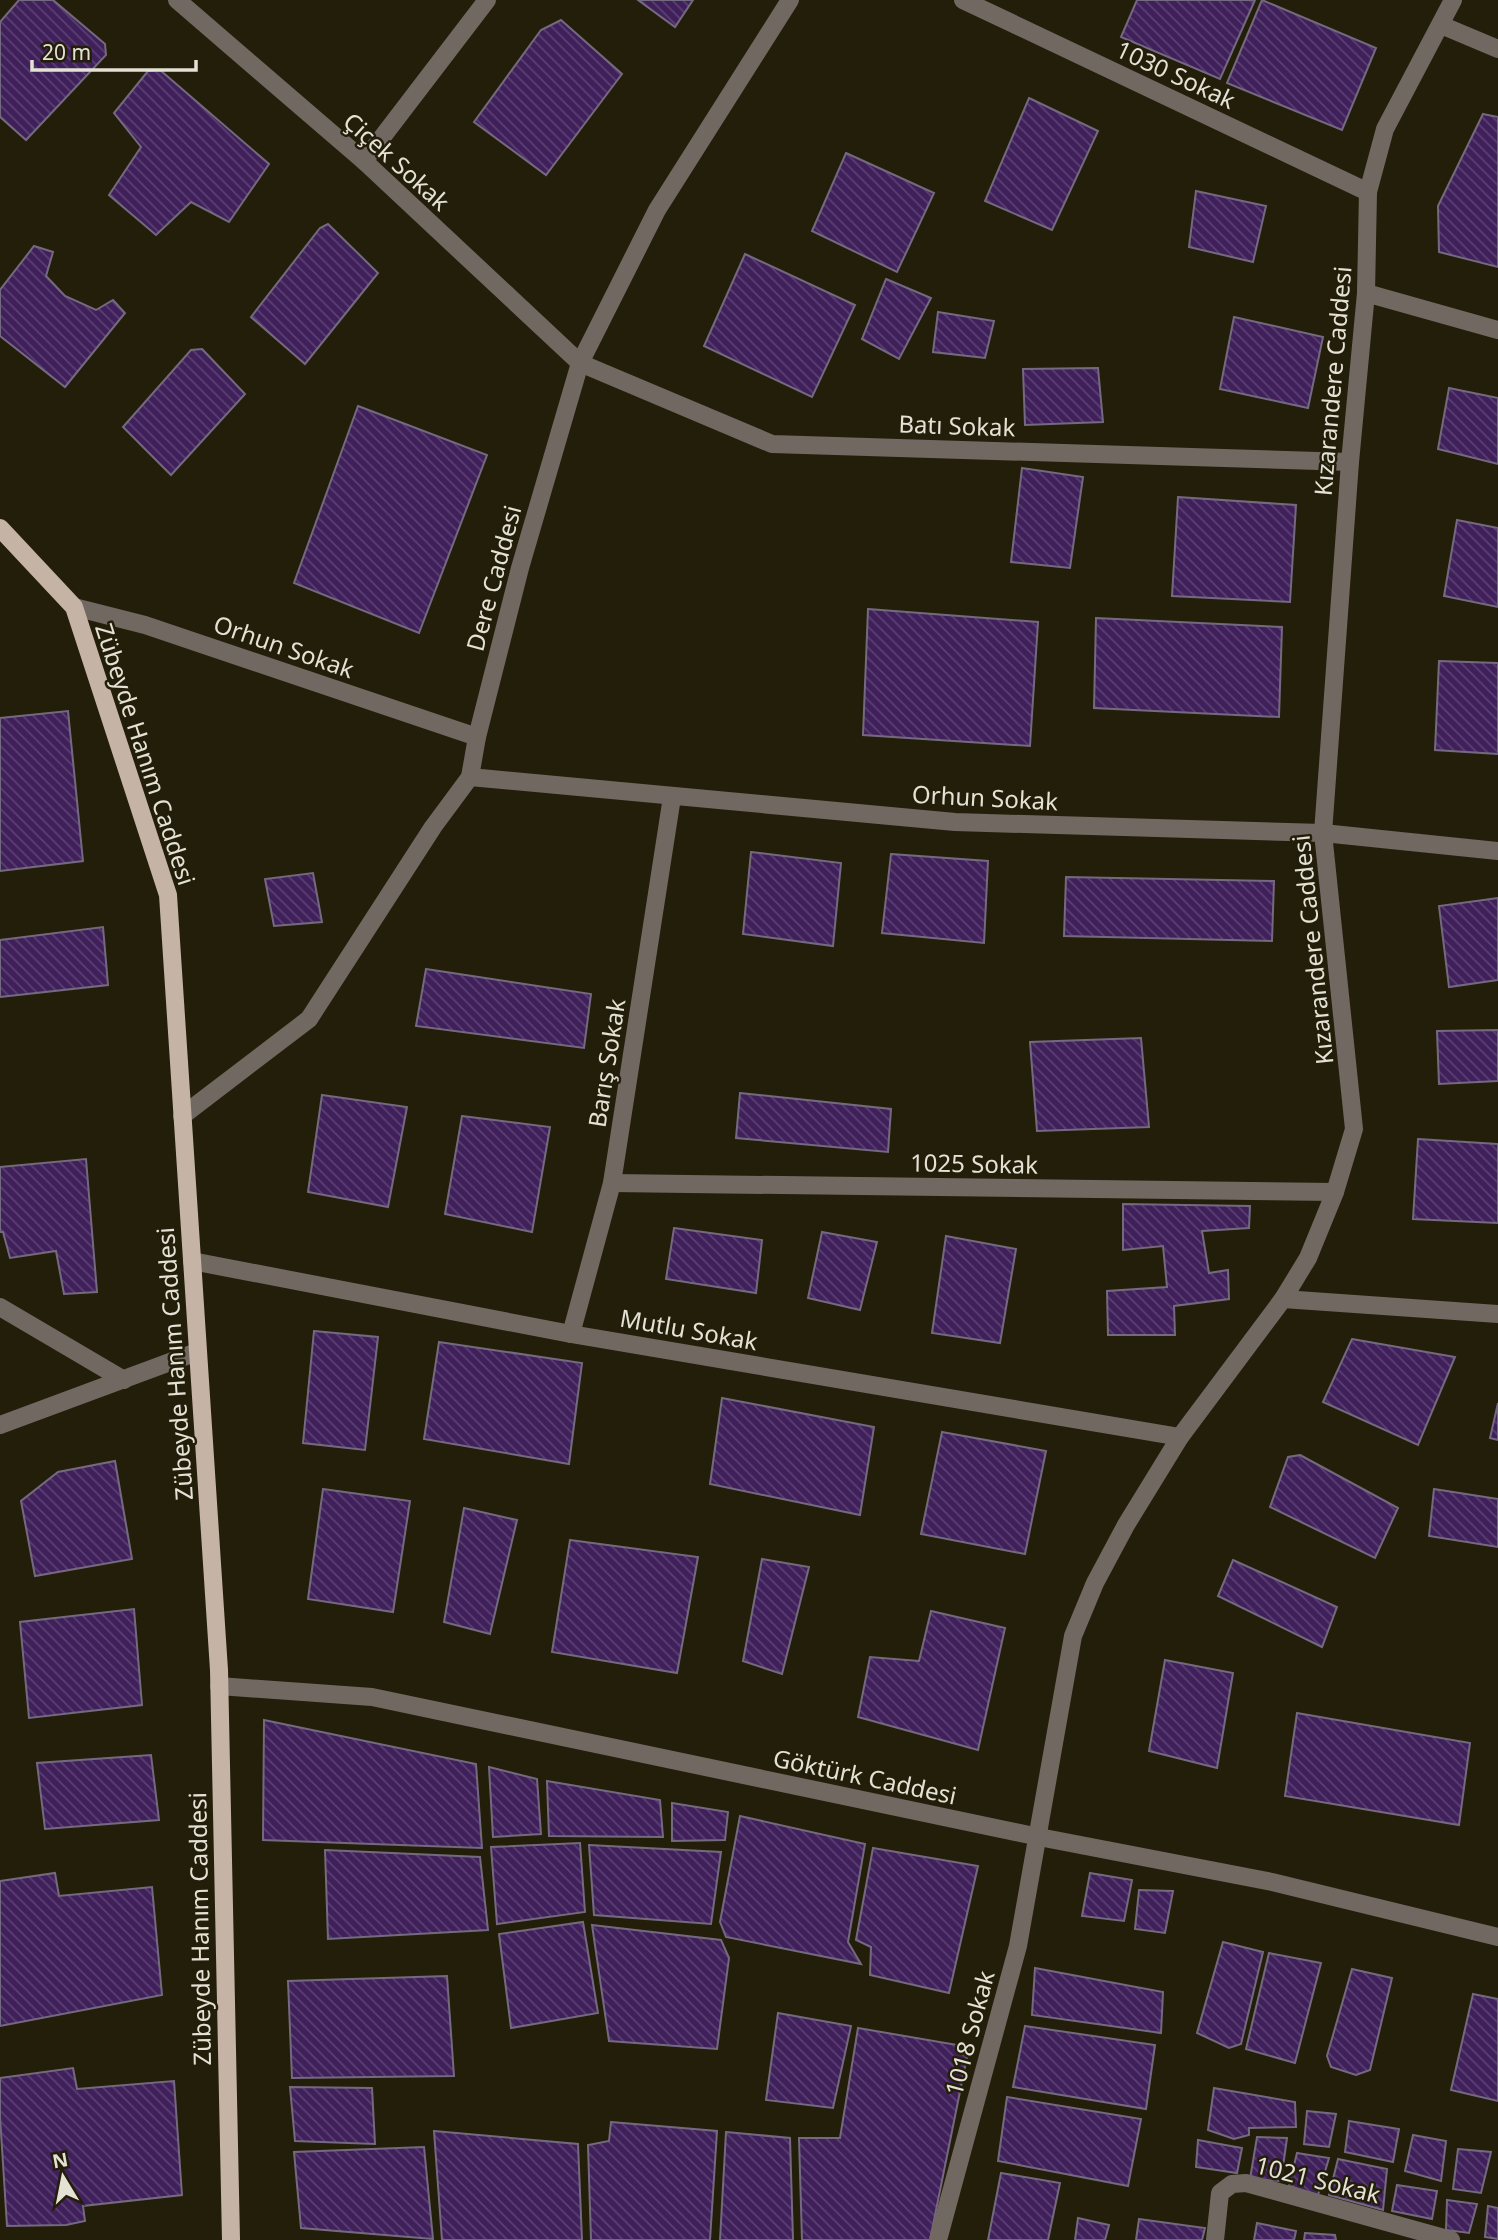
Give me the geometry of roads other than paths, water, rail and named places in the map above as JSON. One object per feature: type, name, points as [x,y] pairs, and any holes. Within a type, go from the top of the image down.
[{"type":"main road","name":"Zübeyde Hanım Caddesi","points":[[0,528],[74,607],[167,895],[219,1686],[231,2240]]},
{"type":"street","name":"Çiçek Sokak","points":[[177,0],[364,161],[580,363]]},
{"type":"street","points":[[364,161],[487,0]]},
{"type":"street","name":"Dere Caddesi","points":[[182,1116],[309,1019],[433,827],[470,777],[477,737],[520,568],[580,363],[657,210],[790,0]]},
{"type":"street","name":"1030 Sokak","points":[[963,0],[1368,192]]},
{"type":"street","name":"Kızarandere Caddesi","points":[[1039,1837],[1073,1636],[1095,1583],[1126,1525],[1181,1437],[1283,1299],[1307,1258],[1335,1192],[1354,1129],[1323,833],[1350,462],[1366,293],[1368,192],[1385,130],[1453,0]]},
{"type":"street","points":[[1441,25],[1498,49]]},
{"type":"street","points":[[1366,293],[1498,330]]},
{"type":"street","name":"Batı Sokak","points":[[580,363],[772,444],[1350,462]]},
{"type":"street","name":"Orhun Sokak","points":[[74,607],[145,625],[477,737]]},
{"type":"street","name":"Orhun Sokak","points":[[470,777],[955,822],[1323,833],[1498,851]]},
{"type":"street","name":"Barış Sokak","points":[[571,1334],[612,1182],[672,797]]},
{"type":"street","name":"1025 Sokak","points":[[612,1182],[1335,1192]]},
{"type":"street","name":"Mutlu Sokak","points":[[192,1261],[571,1334],[1181,1437]]},
{"type":"street","points":[[1283,1299],[1498,1314]]},
{"type":"street","points":[[0,1307],[124,1380]]},
{"type":"street","points":[[0,1425],[197,1352]]},
{"type":"street","name":"Göktürk Caddesi","points":[[219,1686],[372,1697],[1039,1837],[1272,1882],[1498,1937]]},
{"type":"street","name":"1018 Sokak","points":[[937,2240],[1018,1946],[1039,1837]]},
{"type":"street","name":"1021 Sokak","points":[[1215,2240],[1220,2193],[1232,2184],[1246,2183],[1451,2240]]}]
